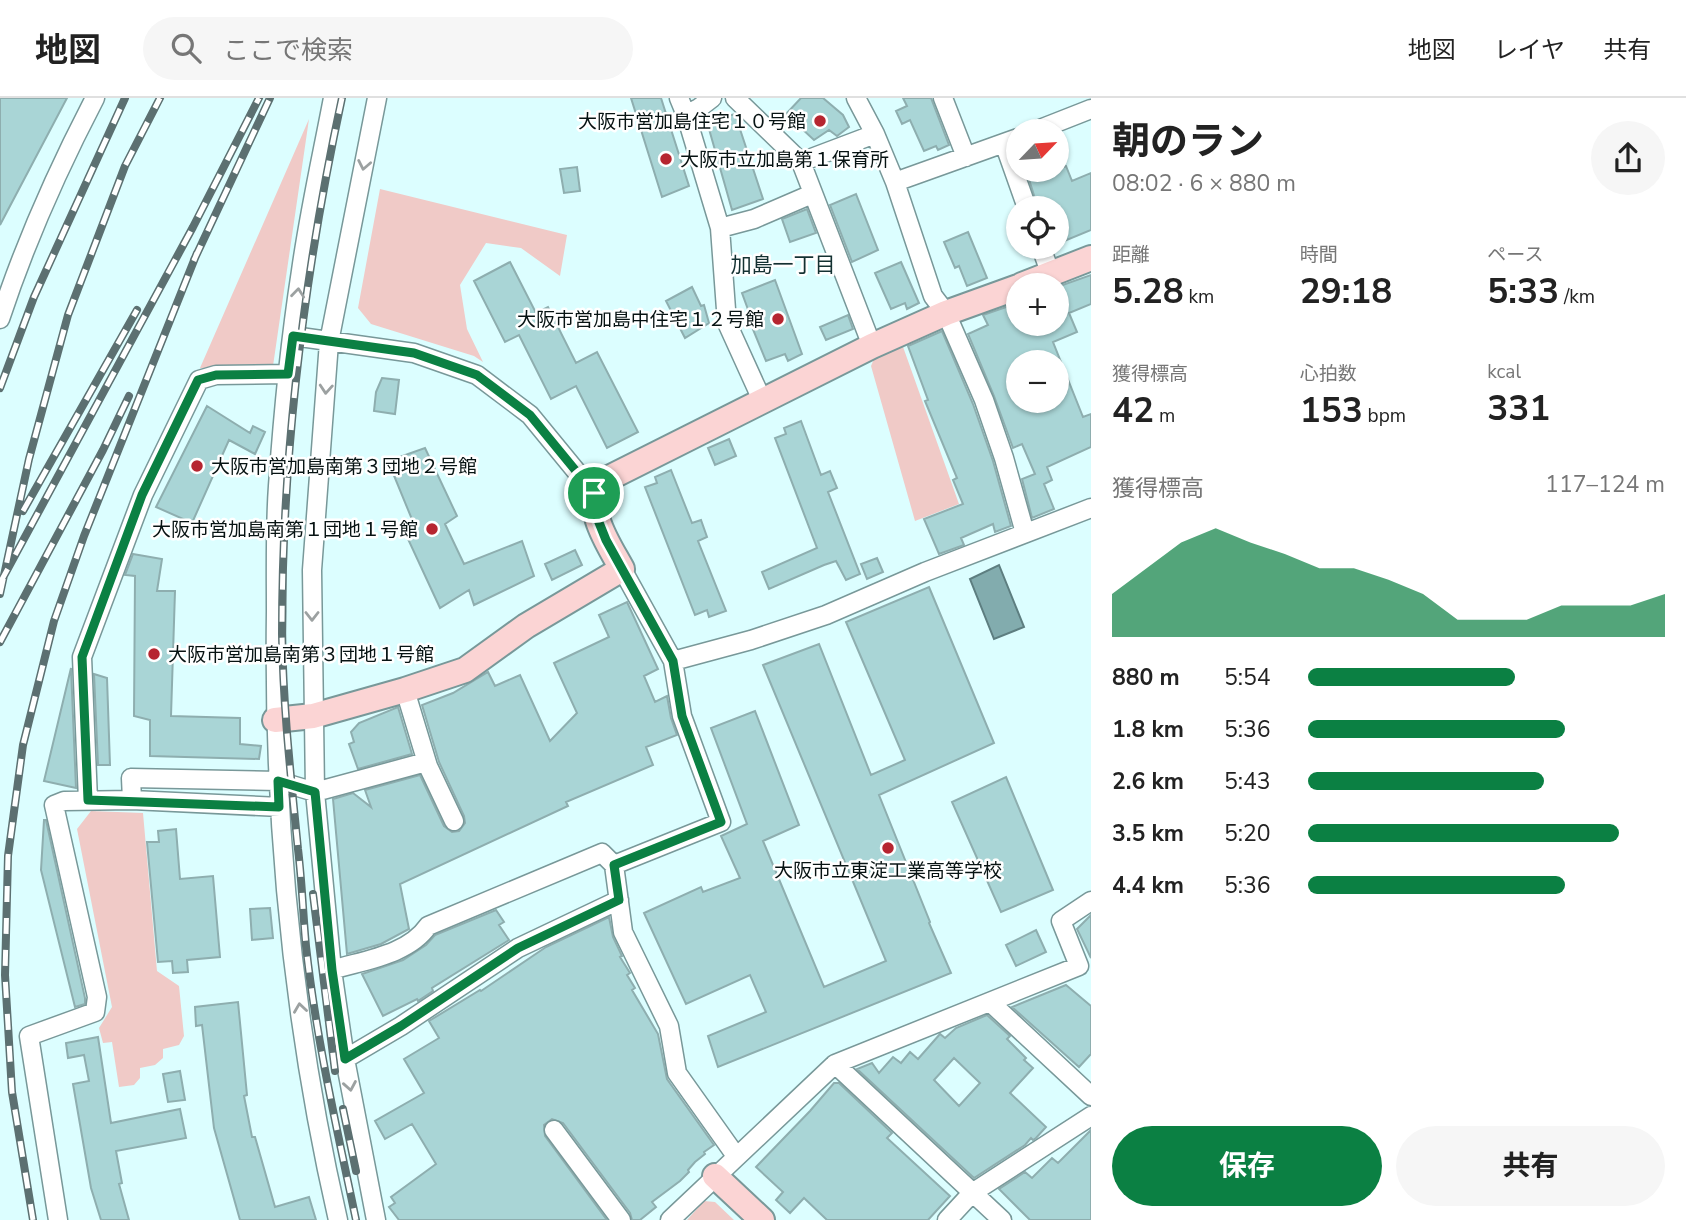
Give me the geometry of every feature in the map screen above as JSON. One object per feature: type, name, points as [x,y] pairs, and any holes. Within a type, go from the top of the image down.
[{"type":"street","points":[[0,319],[64,159],[95,98]]},
{"type":"street","points":[[333,98],[301,271],[288,374],[278,488],[275,720],[279,807],[293,965],[310,1078],[338,1220]]},
{"type":"street","points":[[376,1220],[345,1059],[332,970],[315,792],[312,570],[329,342],[377,98]]},
{"type":"street","points":[[712,98],[699,108],[682,106],[720,228],[727,323],[762,400]]},
{"type":"street","points":[[735,98],[802,162],[872,346]]},
{"type":"street","points":[[856,98],[895,182],[933,296],[946,313],[984,400],[1025,533]]},
{"type":"street","points":[[943,98],[966,157]]},
{"type":"street","points":[[1067,119],[1091,110]]},
{"type":"street","points":[[802,162],[875,134]]},
{"type":"street","points":[[895,182],[1006,143]]},
{"type":"street","points":[[720,228],[754,219],[812,194]]},
{"type":"street","points":[[1056,273],[1091,258]]},
{"type":"street","points":[[614,865],[721,822],[682,716],[673,661],[606,540],[594,510],[594,493],[601,482],[872,346],[946,313],[1006,291]]},
{"type":"street","points":[[293,336],[414,353],[477,375],[530,415],[594,493]]},
{"type":"street","points":[[88,800],[82,657],[142,495],[198,380],[216,375],[288,374]]},
{"type":"street","points":[[673,661],[751,640],[826,615],[925,572],[1091,508]]},
{"type":"street","points":[[275,720],[313,716],[465,670],[526,626],[622,569]]},
{"type":"street","points":[[405,690],[426,762],[454,821]]},
{"type":"street","points":[[132,800],[131,778],[278,781],[315,792],[426,762]]},
{"type":"street","points":[[204,780],[205,804]]},
{"type":"street","points":[[58,1220],[29,1036],[95,1012],[97,997],[54,805],[88,800],[132,800],[279,807]]},
{"type":"street","points":[[332,970],[406,947],[419,939],[428,926],[602,853],[614,865],[623,932],[669,1026],[677,1073],[736,1156]]},
{"type":"street","points":[[345,1059],[401,1026],[518,948],[619,900]]},
{"type":"street","points":[[670,1220],[835,1064],[1079,966],[1061,921],[1091,901]]},
{"type":"street","points":[[990,1002],[1091,1096]]},
{"type":"street","points":[[835,1064],[1002,1220]]},
{"type":"street","points":[[947,1220],[972,1193],[1091,1116]]},
{"type":"street","points":[[554,1130],[621,1220]]},
{"type":"street","points":[[715,1176],[762,1220]]},
{"type":"shaded area","points":[[309,119],[273,366],[200,368]]},
{"type":"shaded area","points":[[380,189],[567,235],[560,276],[521,248],[486,243],[460,285],[467,329],[483,362],[474,356],[371,324],[358,308]]},
{"type":"shaded area","points":[[902,344],[959,504],[915,521],[871,366],[876,354]]},
{"type":"shaded area","points":[[91,811],[143,813],[157,971],[179,986],[184,1036],[179,1045],[163,1049],[163,1058],[155,1065],[140,1068],[140,1078],[134,1085],[119,1087],[112,1042],[103,1043],[99,1028],[112,1007],[77,829]]},
{"type":"shaded area","points":[[704,1201],[715,1202],[734,1220],[687,1220]]},
{"type":"water","points":[[999,565],[1024,627],[994,639],[970,579]]},
{"type":"building","points":[[0,98],[67,98],[0,225]]},
{"type":"building","name":"大阪市立加島第１保育所","points":[[631,98],[661,98],[689,186],[662,197]]},
{"type":"building","name":"大阪市営加島住宅１０号館","points":[[801,98],[823,98],[843,115],[849,127],[837,136],[829,130],[814,140],[786,114]]},
{"type":"building","points":[[903,98],[931,98],[949,145],[938,150],[936,146],[924,151],[910,120],[902,124],[896,111],[907,106]]},
{"type":"building","points":[[735,114],[763,199],[732,210],[707,122]]},
{"type":"building","points":[[577,167],[580,191],[564,193],[560,169]]},
{"type":"building","points":[[1091,173],[1091,230],[1069,239],[1069,196],[1034,196],[1030,182],[1069,182],[1069,174],[1072,181]]},
{"type":"building","points":[[856,194],[878,250],[852,262],[830,205]]},
{"type":"building","points":[[807,209],[816,233],[790,242],[782,219]]},
{"type":"building","points":[[968,232],[987,278],[967,286],[959,266],[955,268],[944,242]]},
{"type":"building","points":[[510,262],[536,313],[548,307],[576,363],[597,352],[638,432],[607,448],[576,386],[551,399],[519,335],[505,342],[474,281]]},
{"type":"building","points":[[901,262],[919,303],[907,309],[905,303],[891,309],[875,273]]},
{"type":"building","points":[[1091,275],[1091,304],[1069,313],[1069,283]]},
{"type":"building","name":"大阪市営加島中住宅１２号館","points":[[775,280],[802,354],[788,361],[785,354],[766,361],[742,293]]},
{"type":"building","points":[[692,287],[701,306],[704,305],[709,323],[685,338],[666,301]]},
{"type":"building","points":[[1006,307],[1006,336],[1067,336],[1053,342],[1056,350],[1006,350],[1006,413],[1069,413],[1069,382],[1083,417],[1091,414],[1091,447],[1047,467],[1052,480],[1044,484],[1054,509],[1032,518],[1022,479],[1035,474],[1022,444],[1013,448],[968,334],[988,325],[983,315]]},
{"type":"building","points":[[1069,313],[1077,332],[1069,335]]},
{"type":"building","points":[[848,315],[853,329],[826,340],[820,327]]},
{"type":"building","points":[[942,331],[973,404],[993,461],[1011,526],[995,532],[993,524],[961,538],[964,545],[939,554],[924,519],[963,504],[953,480],[957,478],[925,401],[928,400],[908,346]]},
{"type":"building","points":[[382,378],[399,380],[395,414],[374,411],[376,392]]},
{"type":"building","name":"大阪市営加島南第３団地２号館","points":[[207,406],[250,433],[253,426],[265,432],[255,454],[229,440],[192,523],[156,507]]},
{"type":"building","points":[[801,421],[821,475],[830,471],[837,488],[828,492],[860,574],[846,580],[836,561],[769,589],[762,572],[817,548],[775,438],[786,434],[784,428]]},
{"type":"building","points":[[729,439],[736,456],[715,465],[708,448]]},
{"type":"building","name":"大阪市営加島南第１団地１号館","points":[[425,448],[457,516],[445,524],[464,564],[522,541],[534,576],[474,605],[469,590],[440,608],[408,539],[418,534],[388,461]]},
{"type":"building","points":[[671,470],[692,523],[701,520],[707,537],[698,541],[726,611],[709,617],[707,610],[695,615],[645,487],[657,483],[655,477]]},
{"type":"building","points":[[575,550],[582,565],[552,580],[545,564]]},
{"type":"building","name":"大阪市営加島南第３団地１号館","points":[[133,554],[162,559],[157,591],[175,591],[171,716],[240,718],[240,744],[261,746],[259,759],[150,756],[150,720],[134,716],[135,576],[125,575]]},
{"type":"building","points":[[877,558],[883,572],[867,579],[861,564]]},
{"type":"building","points":[[929,587],[994,743],[879,795],[951,973],[718,1067],[708,1036],[766,1012],[750,975],[686,1004],[644,913],[701,887],[703,892],[740,878],[721,836],[747,824],[711,728],[755,711],[799,825],[763,841],[824,987],[886,961],[763,665],[819,644],[871,775],[905,760],[846,622]]},
{"type":"building","points":[[627,602],[658,669],[644,676],[655,702],[667,696],[677,735],[646,747],[653,765],[566,802],[568,806],[400,884],[409,929],[381,944],[347,954],[333,799],[353,793],[371,807],[365,790],[420,775],[444,826],[452,832],[459,831],[465,823],[464,816],[439,762],[422,705],[453,693],[488,672],[495,686],[520,675],[550,741],[577,713],[554,663],[609,637],[599,615]]},
{"type":"building","points":[[71,668],[76,788],[44,781]]},
{"type":"building","points":[[94,674],[107,678],[110,765],[98,765]]},
{"type":"building","points":[[398,707],[412,754],[358,769],[349,744],[354,742],[351,732],[359,723]]},
{"type":"building","points":[[1006,777],[1053,890],[1001,912],[952,802]]},
{"type":"building","points":[[44,820],[85,998],[85,1004],[75,1007],[41,870]]},
{"type":"building","points":[[176,829],[180,879],[213,876],[220,957],[187,960],[188,972],[173,973],[172,961],[158,962],[147,842],[159,842],[158,831]]},
{"type":"building","points":[[270,908],[273,938],[252,940],[250,909]]},
{"type":"building","points":[[496,910],[504,922],[499,925],[509,940],[432,988],[433,991],[418,1001],[417,999],[383,1016],[362,974],[403,960],[426,945],[435,935]]},
{"type":"building","points":[[1091,915],[1091,958],[1077,929]]},
{"type":"building","points":[[609,917],[613,937],[622,956],[620,957],[635,988],[632,990],[658,1034],[667,1079],[714,1145],[704,1152],[680,1181],[652,1202],[656,1207],[640,1220],[632,1220],[630,1213],[563,1123],[552,1119],[544,1125],[545,1136],[607,1220],[399,1220],[389,1207],[395,1203],[391,1197],[436,1164],[412,1124],[385,1139],[375,1121],[424,1093],[404,1059],[439,1038],[429,1021],[481,991],[546,947]]},
{"type":"building","points":[[1036,930],[1046,952],[1016,966],[1006,945]]},
{"type":"building","points":[[1066,985],[1091,1006],[1091,1054],[1079,1067],[1012,1007]]},
{"type":"building","points":[[238,1002],[247,1095],[244,1096],[252,1137],[255,1137],[275,1207],[309,1197],[316,1220],[240,1220],[214,1128],[202,1025],[196,1026],[195,1007]]},
{"type":"building","points":[[987,1015],[1010,1036],[1007,1039],[1033,1068],[1010,1093],[1046,1127],[1036,1138],[1031,1138],[1025,1145],[974,1178],[857,1069],[872,1063],[879,1073],[893,1057],[901,1063],[910,1052],[918,1059],[940,1034],[945,1038],[956,1028]],"holes":[[[954,1058],[980,1083],[959,1106],[934,1080]]]},
{"type":"building","points":[[98,1037],[111,1123],[180,1109],[186,1138],[116,1151],[122,1183],[119,1184],[129,1220],[101,1220],[91,1188],[73,1084],[89,1081],[84,1055],[68,1058],[66,1043]]},
{"type":"building","points":[[180,1071],[185,1100],[168,1102],[163,1074]]},
{"type":"building","points":[[834,1083],[839,1083],[892,1133],[887,1138],[950,1196],[928,1220],[827,1220],[804,1198],[790,1213],[776,1200],[783,1192],[756,1167]]},
{"type":"building","points":[[1091,1130],[1091,1220],[1030,1220],[999,1189],[1025,1172],[1032,1178],[1052,1158],[1058,1163]]},
{"type":"railway","points":[[0,388],[34,297],[125,98]]},
{"type":"railway","points":[[0,594],[29,459],[68,315],[125,166],[160,98]]},
{"type":"railway","points":[[0,583],[193,227],[259,98]]},
{"type":"railway","points":[[194,260],[270,98]]},
{"type":"railway","points":[[342,98],[306,297],[298,364],[286,499],[282,634],[288,742],[310,980],[356,1220]]},
{"type":"railway","points":[[33,1220],[12,1092],[5,975],[8,856],[23,745],[54,621],[84,536],[197,253]]},
{"type":"railway","points":[[23,511],[137,310]]},
{"type":"railway","points":[[0,642],[129,396]]},
{"type":"railway","points":[[313,894],[335,1071]]},
{"type":"railway","points":[[343,1109],[356,1171]]},
{"type":"place","name":"大阪市営加島住宅１０号館","points":[[820,121]]},
{"type":"place","name":"大阪市立加島第１保育所","points":[[666,159]]},
{"type":"place","name":"大阪市営加島中住宅１２号館","points":[[778,319]]},
{"type":"place","name":"大阪市営加島南第３団地２号館","points":[[197,466]]},
{"type":"place","name":"大阪市営加島南第１団地１号館","points":[[432,529]]},
{"type":"place","name":"大阪市営加島南第３団地１号館","points":[[154,654]]},
{"type":"place","name":"大阪市立東淀工業高等学校","points":[[888,848]]},
{"type":"district","name":"加島一丁目","points":[[783,265]]},
{"type":"route","points":[[293,336],[414,353],[477,375],[530,415],[594,493],[594,510],[606,540],[673,661],[682,716],[721,822],[614,865],[619,900],[518,948],[401,1026],[345,1059],[332,970],[315,792],[278,781],[279,807],[88,800],[82,657],[142,495],[198,380],[216,375],[288,374],[293,336]]}]
